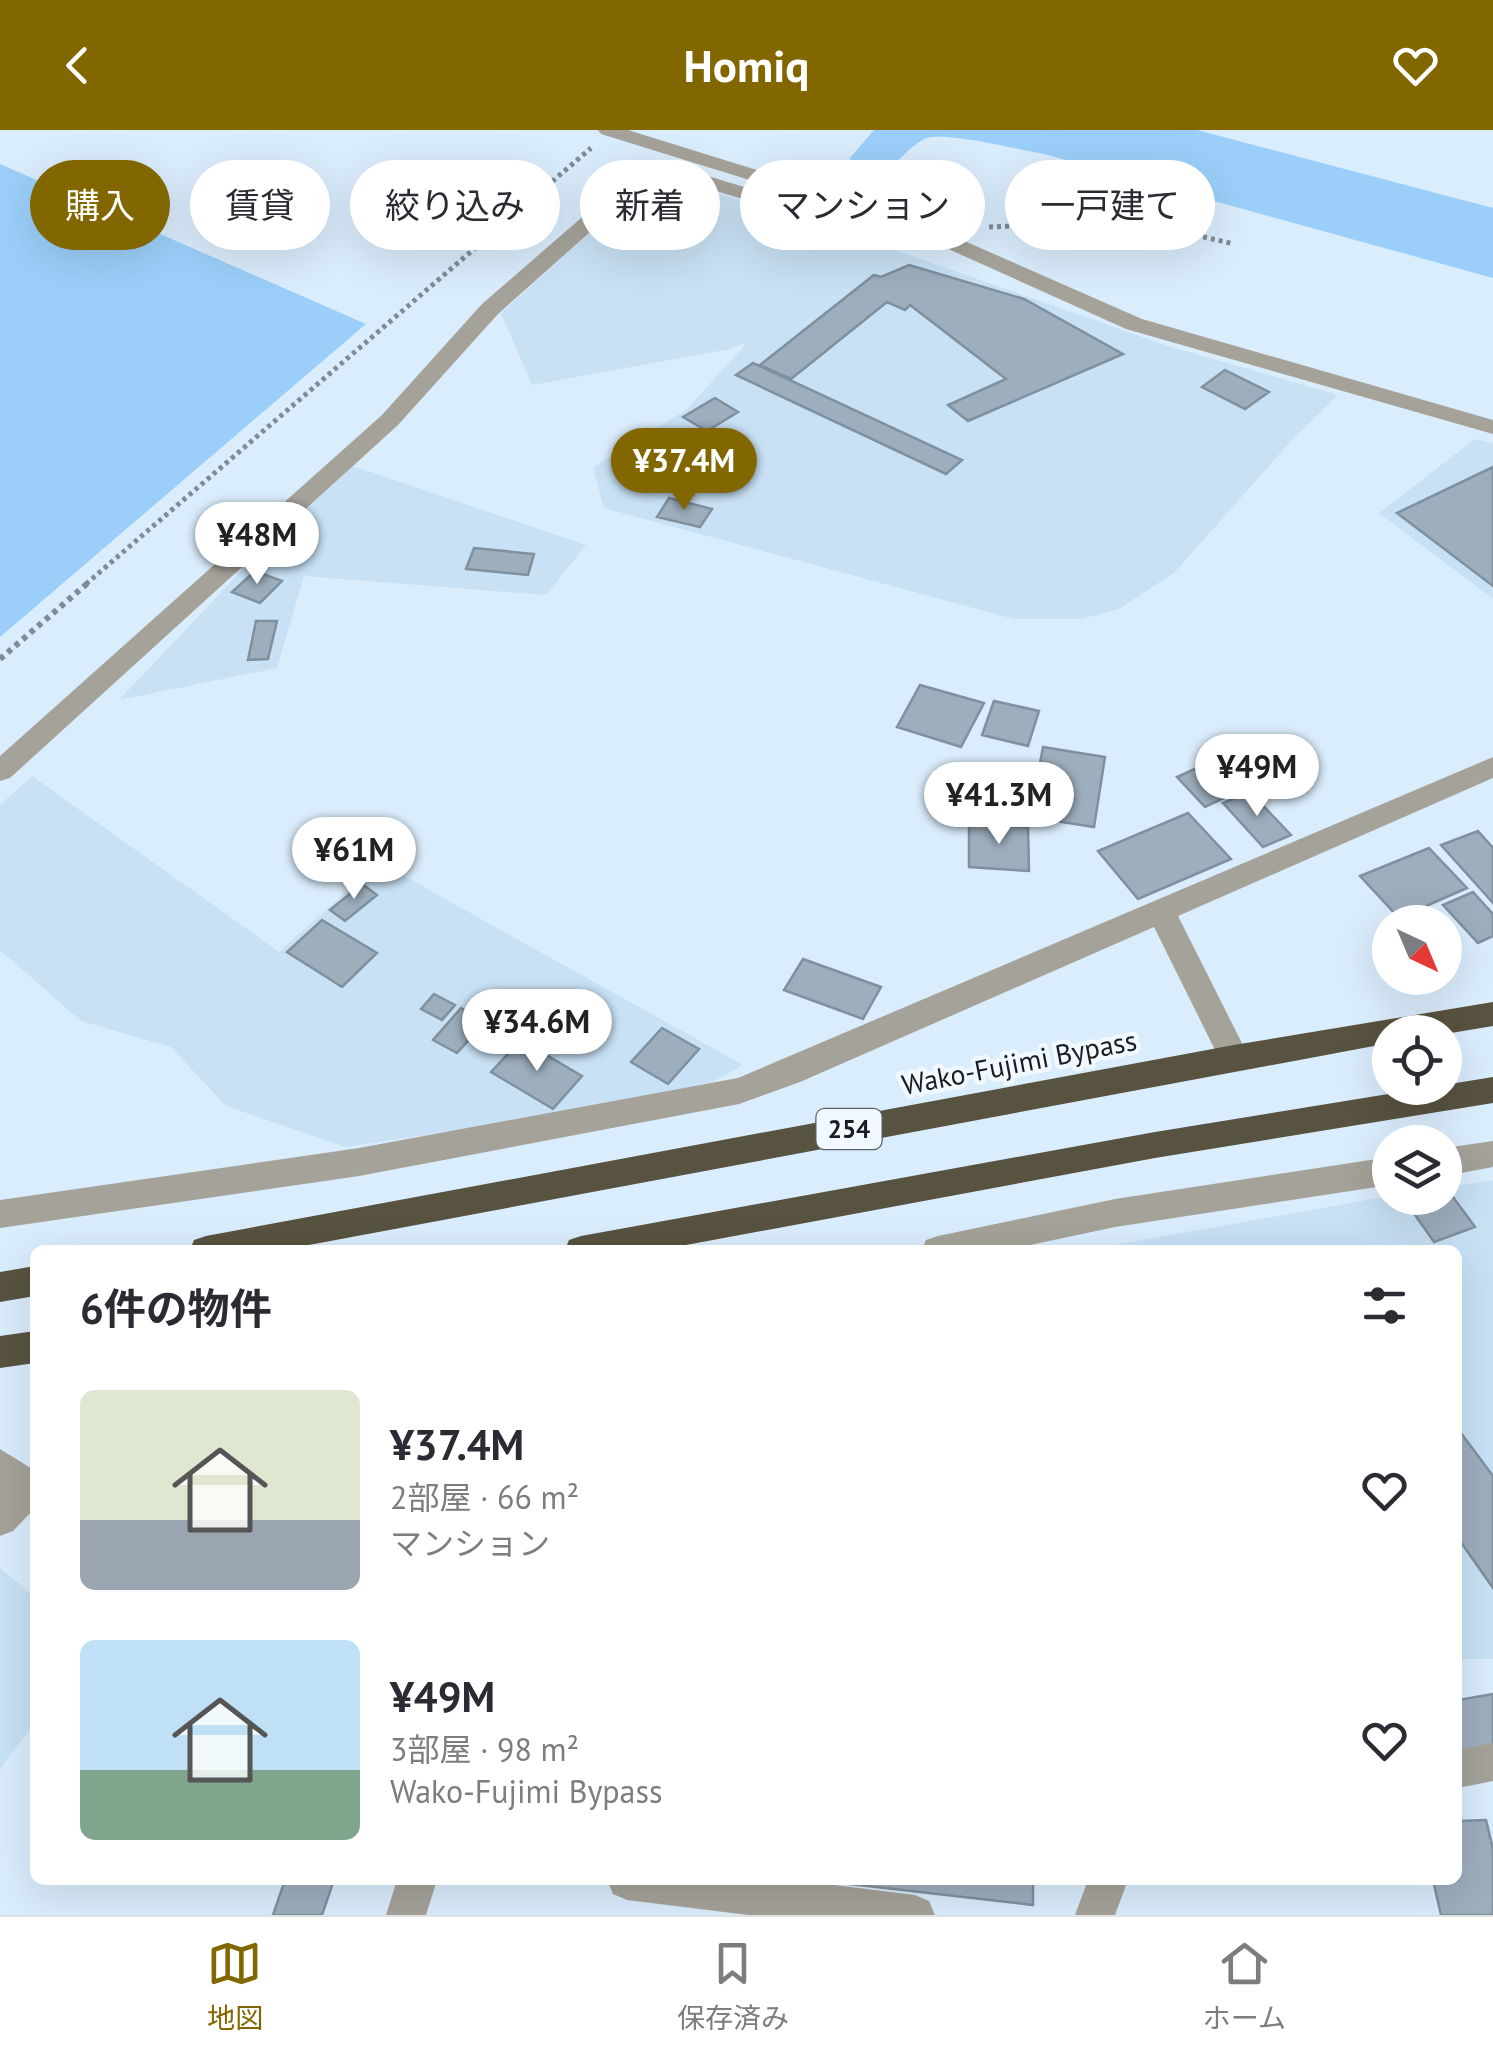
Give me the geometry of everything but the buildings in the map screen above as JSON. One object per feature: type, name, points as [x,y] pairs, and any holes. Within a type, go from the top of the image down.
[{"type":"highway","name":"Wako-Fujimi Bypass","points":[[233,1245],[1234,1057],[1493,1014]]},
{"type":"highway","points":[[608,1245],[1155,1145],[1493,1090]]},
{"type":"highway","points":[[0,1288],[30,1282]]},
{"type":"highway","points":[[0,1352],[30,1348]]},
{"type":"street","points":[[609,130],[740,171]]},
{"type":"street","points":[[0,771],[390,420],[490,309],[648,171],[668,170],[740,193]]},
{"type":"street","points":[[967,250],[1134,324],[1493,427]]},
{"type":"street","points":[[0,1214],[359,1162],[738,1091],[789,1073],[1493,767]]},
{"type":"street","points":[[1160,909],[1234,1057]]},
{"type":"street","points":[[1462,1159],[1493,1154]]},
{"type":"street","points":[[963,1245],[1116,1214],[1372,1173]]},
{"type":"street","points":[[0,1466],[30,1485]]},
{"type":"street","points":[[0,1520],[30,1488]]},
{"type":"street","points":[[1462,1768],[1493,1762]]},
{"type":"street","points":[[406,1915],[415,1885]]},
{"type":"street","points":[[668,1885],[915,1915]]},
{"type":"street","points":[[1094,1915],[1106,1885]]},
{"type":"path","points":[[0,659],[609,130]]},
{"type":"path","points":[[985,228],[1136,221],[1234,244]]},
{"type":"shaded area","points":[[720,194],[740,200],[740,250],[895,250],[1165,345],[1338,395],[1291,441],[1175,572],[1119,609],[1081,619],[1014,619],[604,508],[593,467],[686,410],[748,342],[730,349],[532,385],[501,313],[580,242],[580,250],[720,250]]},
{"type":"shaded area","points":[[1475,439],[1493,443],[1493,599],[1379,513]]},
{"type":"shaded area","points":[[353,466],[586,545],[546,595],[304,576],[277,668],[119,700],[248,564]]},
{"type":"shaded area","points":[[32,776],[279,952],[379,862],[743,1065],[713,1082],[556,1115],[346,1147],[226,1106],[171,1047],[81,1021],[0,950],[0,805]]},
{"type":"shaded area","points":[[1493,1180],[1493,1659],[1462,1659],[1462,1245],[1114,1245],[1372,1199],[1372,1215],[1462,1215],[1462,1185]]},
{"type":"shaded area","points":[[0,1568],[30,1593],[30,1729],[0,1769]]},
{"type":"water","points":[[874,130],[1197,130],[1493,208],[1493,278],[1215,201],[1215,160],[1066,160],[947,137],[924,139],[898,160],[849,159]]},
{"type":"water","points":[[0,164],[30,177],[30,250],[170,250],[170,238],[366,324],[0,637]]}]
